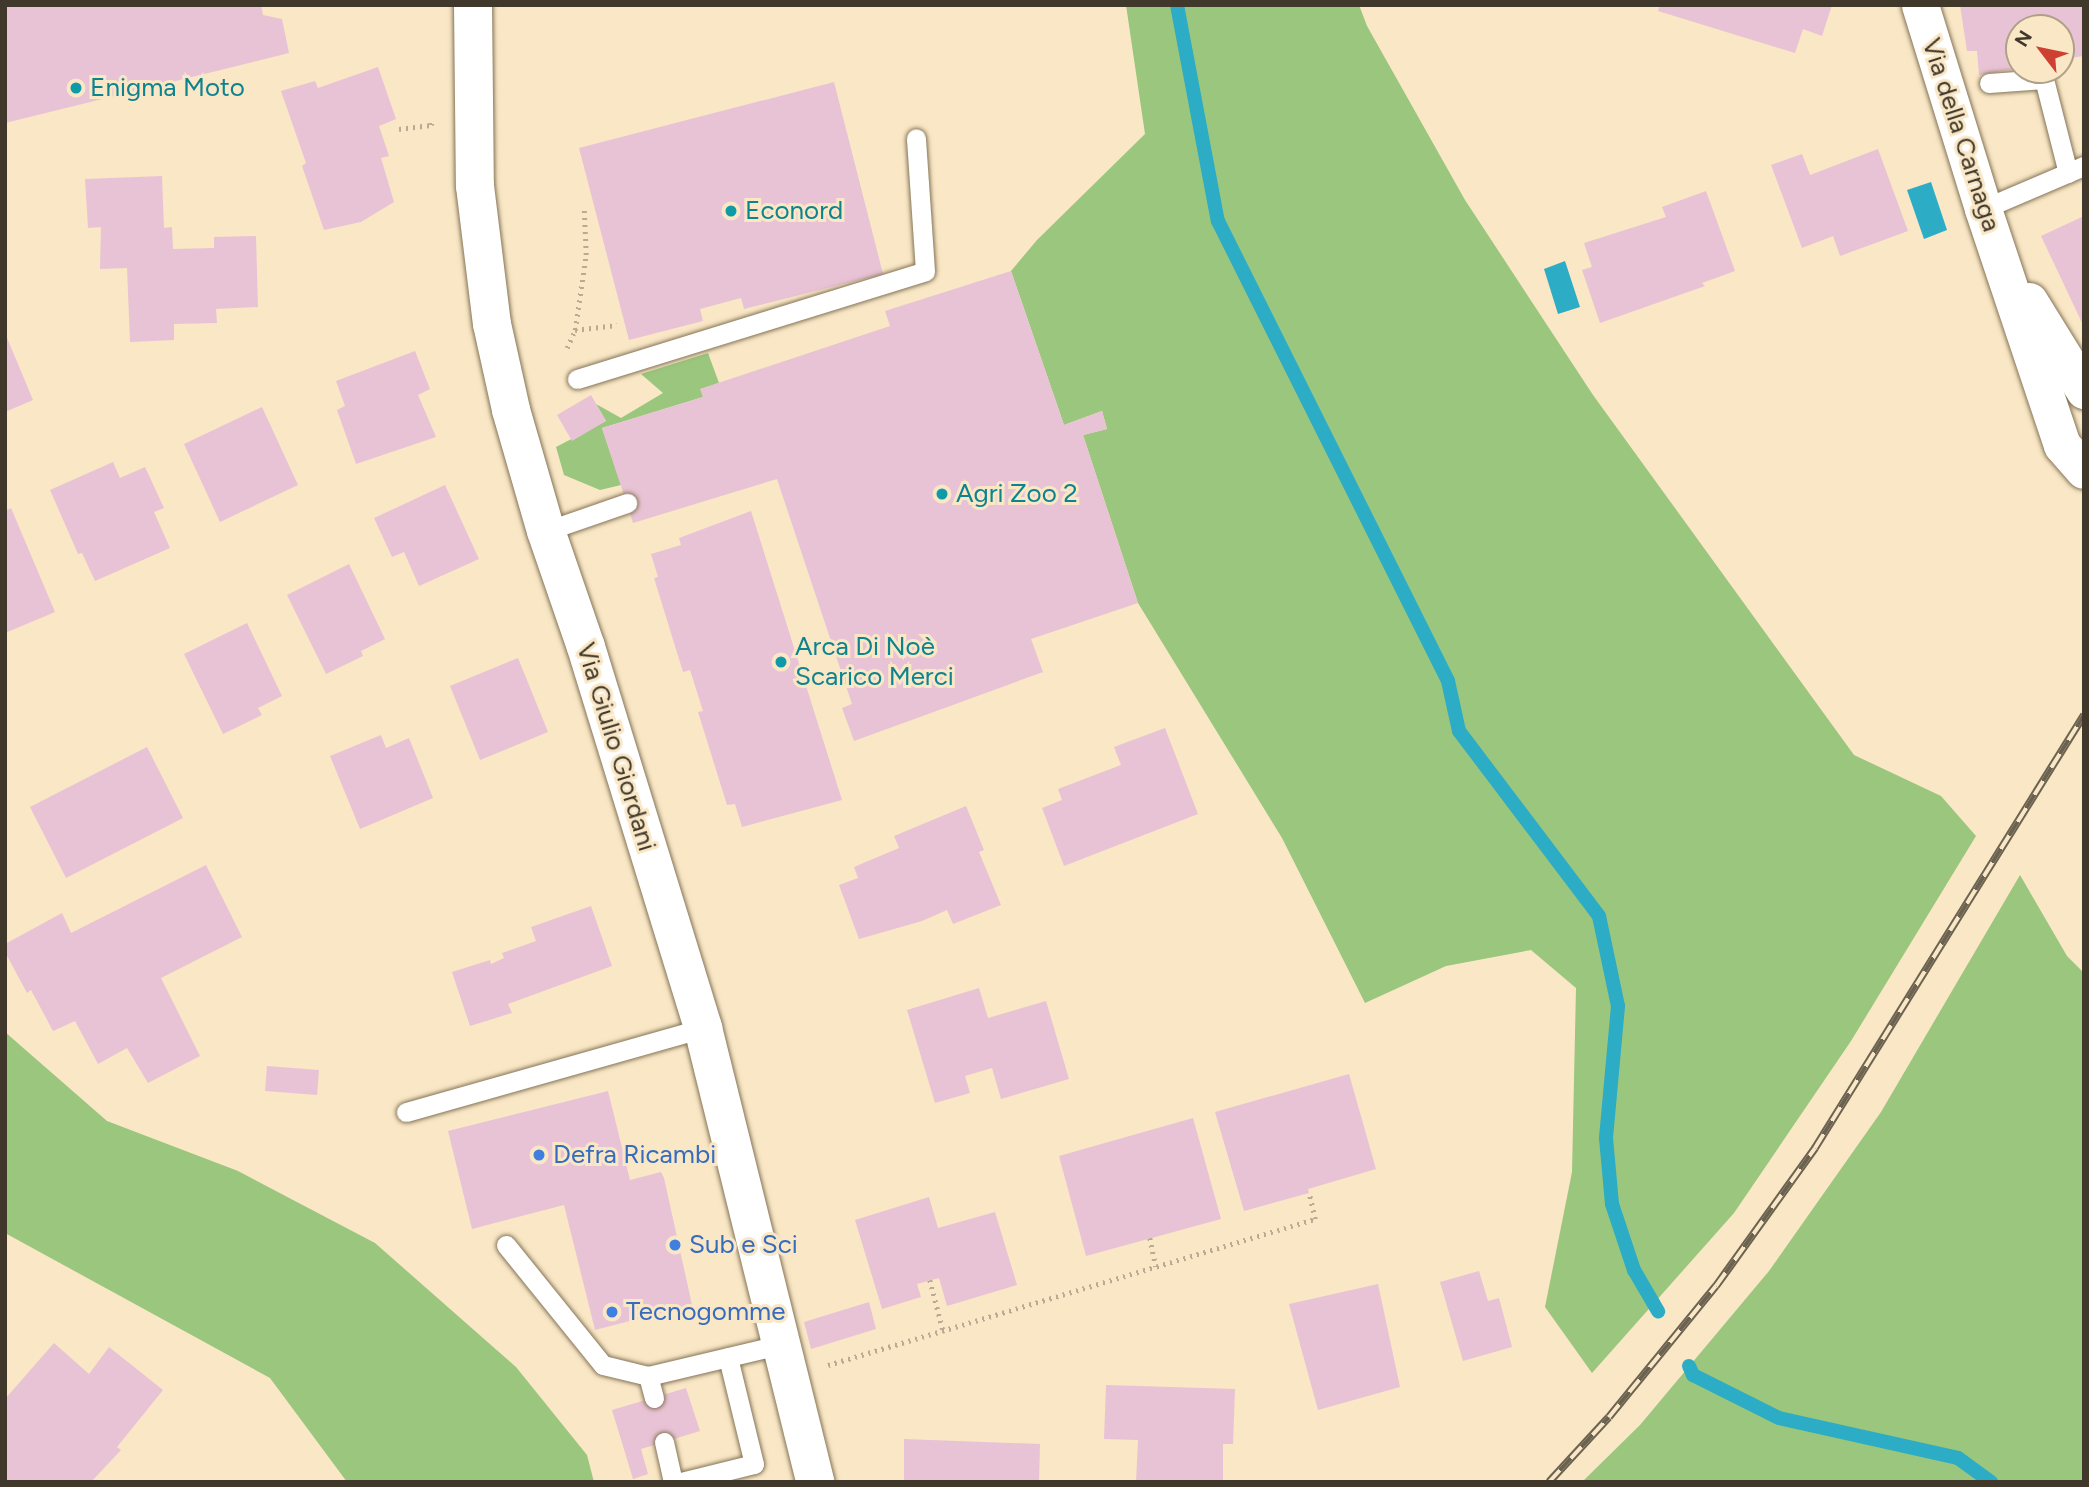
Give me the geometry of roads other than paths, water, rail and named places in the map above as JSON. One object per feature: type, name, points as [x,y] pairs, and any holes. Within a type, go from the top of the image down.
[{"type":"street","name":"Via Giulio Giordani","points":[[473,5],[475,186],[492,324],[511,410],[545,531],[586,647],[702,1028],[815,1482]]},
{"type":"street","name":"Via della Carnaga","points":[[1920,5],[1983,209],[2004,264],[2062,444],[2084,470]]},
{"type":"street","name":"Via della Carnaga","points":[[2004,264],[2084,390]]},
{"type":"lane","points":[[1983,209],[2076,169],[2043,79],[1989,83]]},
{"type":"lane","points":[[577,379],[925,271],[916,138]]},
{"type":"lane","points":[[545,531],[627,503]]},
{"type":"lane","points":[[406,1111],[702,1028]]},
{"type":"lane","points":[[506,1245],[603,1365],[648,1376],[729,1357],[786,1360]]},
{"type":"lane","points":[[681,1482],[754,1464],[729,1357]]},
{"type":"lane","points":[[648,1376],[654,1398]]},
{"type":"lane","points":[[664,1442],[673,1482]]},
{"type":"water","points":[[1931,182],[1947,230],[1924,239],[1907,190]]},
{"type":"water","points":[[1565,261],[1580,307],[1558,314],[1544,269]]},
{"type":"waterway","points":[[1177,5],[1218,221],[1448,681],[1459,731],[1599,916],[1618,1006],[1606,1138],[1612,1204],[1634,1270],[1658,1311]]},
{"type":"waterway","points":[[1689,1366],[1693,1375],[1779,1418],[1958,1458],[1991,1482]]},
{"type":"railway","points":[[1549,1482],[1609,1417],[1716,1286],[1815,1148],[2084,715]]},
{"type":"place","name":"Enigma Moto","points":[[76,88]]},
{"type":"place","name":"Econord","points":[[731,211]]},
{"type":"place","name":"Agri Zoo 2","points":[[942,494]]},
{"type":"place","name":"Arca Di Noè Scarico Merci","points":[[781,662]]},
{"type":"place","name":"Defra Ricambi","points":[[539,1155]]},
{"type":"place","name":"Sub e Sci","points":[[675,1245]]},
{"type":"place","name":"Tecnogomme","points":[[612,1312]]}]
